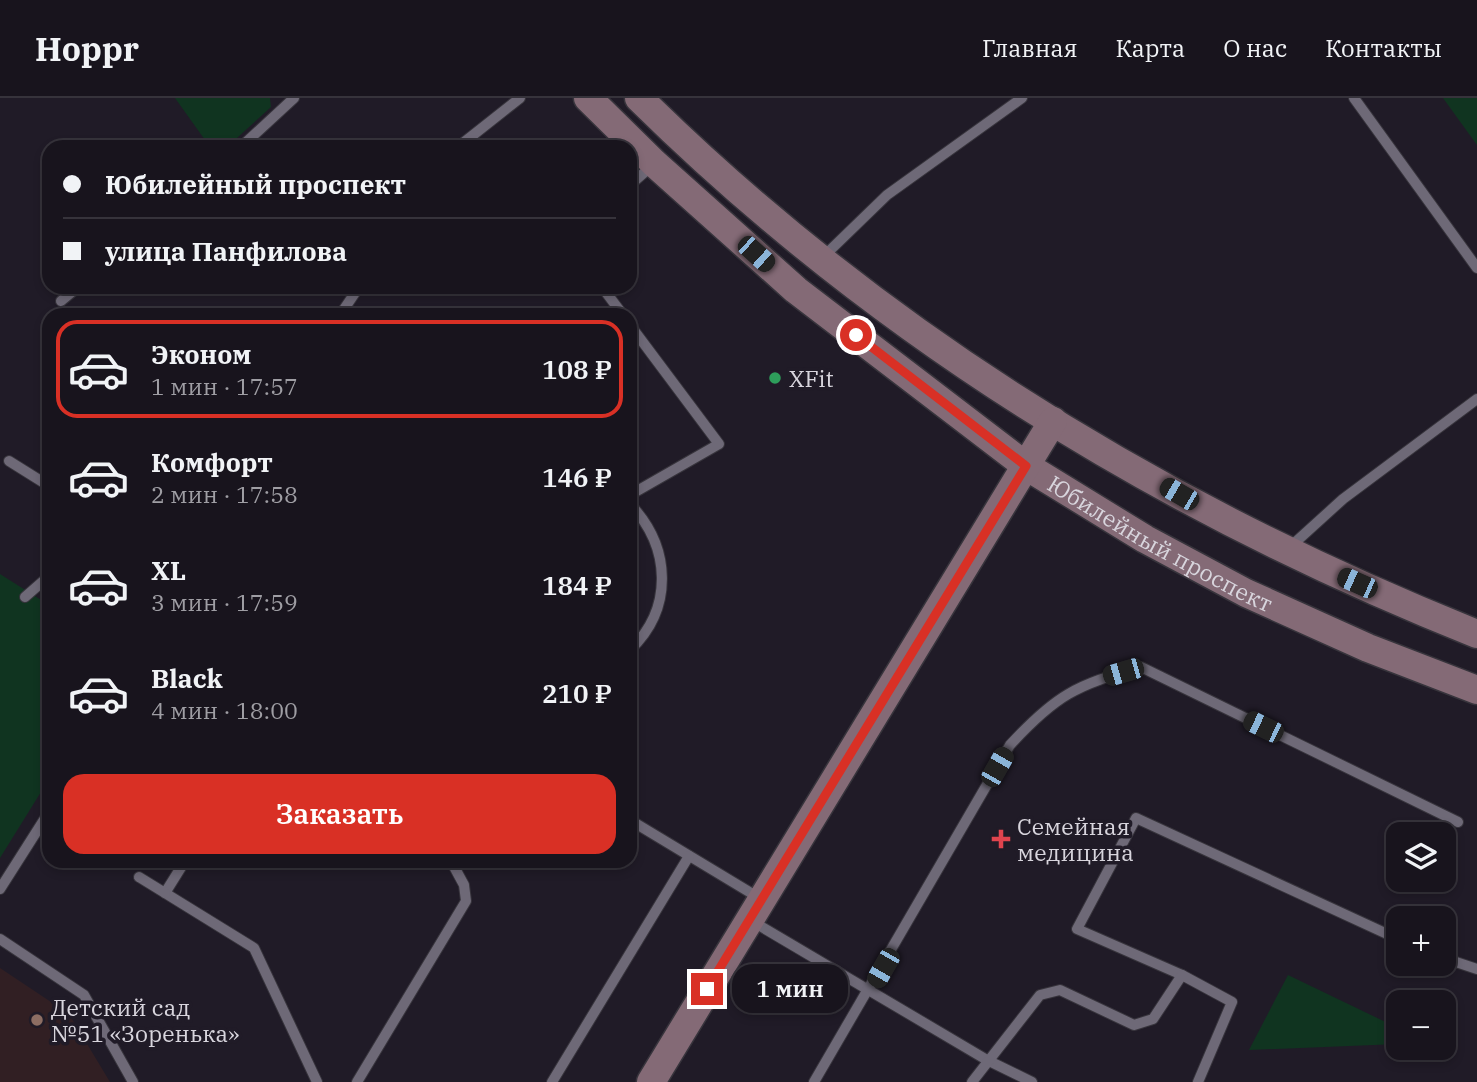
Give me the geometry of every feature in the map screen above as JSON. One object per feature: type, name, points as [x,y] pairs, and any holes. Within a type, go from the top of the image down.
[{"type":"main road","name":"Юбилейный проспект","points":[[588,98],[631,140]]},
{"type":"main road","points":[[639,98],[695,154],[820,260],[903,324],[1053,421],[1286,551],[1477,634]]},
{"type":"main road","name":"Юбилейный проспект","points":[[637,146],[796,290],[1026,466],[1144,539],[1246,593],[1368,648],[1477,690]]},
{"type":"main road","points":[[651,1082],[1053,421]]},
{"type":"lane","points":[[249,140],[294,98]]},
{"type":"lane","points":[[467,140],[520,98]]},
{"type":"lane","points":[[820,260],[887,195],[1022,98]]},
{"type":"lane","points":[[1354,98],[1477,268]]},
{"type":"lane","points":[[637,179],[654,163]]},
{"type":"lane","points":[[61,301],[70,294]]},
{"type":"lane","points":[[637,334],[719,444],[637,491]]},
{"type":"lane","points":[[1286,551],[1343,499],[1477,399]]},
{"type":"lane","points":[[9,461],[42,482]]},
{"type":"lane","points":[[637,511],[646,521],[659,549],[664,579],[658,610],[644,637],[637,644]]},
{"type":"lane","points":[[25,597],[42,582]]},
{"type":"lane","points":[[814,1082],[870,990],[1010,745],[1043,709],[1086,682],[1141,667],[1458,822]]},
{"type":"lane","points":[[1198,1082],[1232,1002],[1182,975],[1077,929],[1136,818],[1386,933]]},
{"type":"lane","points":[[637,824],[689,856],[756,910],[798,951],[1032,1082]]},
{"type":"lane","points":[[0,890],[42,826]]},
{"type":"lane","points":[[552,1082],[689,856]]},
{"type":"lane","points":[[165,893],[181,868]]},
{"type":"lane","points":[[357,1082],[467,901],[464,885],[455,868]]},
{"type":"lane","points":[[139,877],[254,948],[317,1082]]},
{"type":"lane","points":[[0,939],[84,995],[133,1082]]},
{"type":"lane","points":[[1456,962],[1477,969]]},
{"type":"lane","points":[[972,1082],[987,1059],[1040,995],[1060,990],[1134,1025],[1153,1018],[1182,975]]},
{"type":"lane","points":[[979,1071],[984,1082]]},
{"type":"shaded area","name":"Детский сад №51 «Зоренька»","points":[[0,968],[69,1014],[110,1082],[0,1082]]},
{"type":"green space","points":[[175,98],[270,98],[271,107],[235,140],[205,140]]},
{"type":"green space","points":[[1443,98],[1477,98],[1477,145]]},
{"type":"green space","points":[[0,574],[42,601],[42,790],[0,858]]},
{"type":"green space","points":[[1288,975],[1386,1022],[1386,1044],[1249,1050]]},
{"type":"place","name":"XFit","points":[[775,378]]},
{"type":"place","name":"Семейная медицина","points":[[1001,839]]},
{"type":"place","name":"Детский сад №51 «Зоренька»","points":[[37,1020]]},
{"type":"route","points":[[707,989],[1026,466],[856,335]]}]
